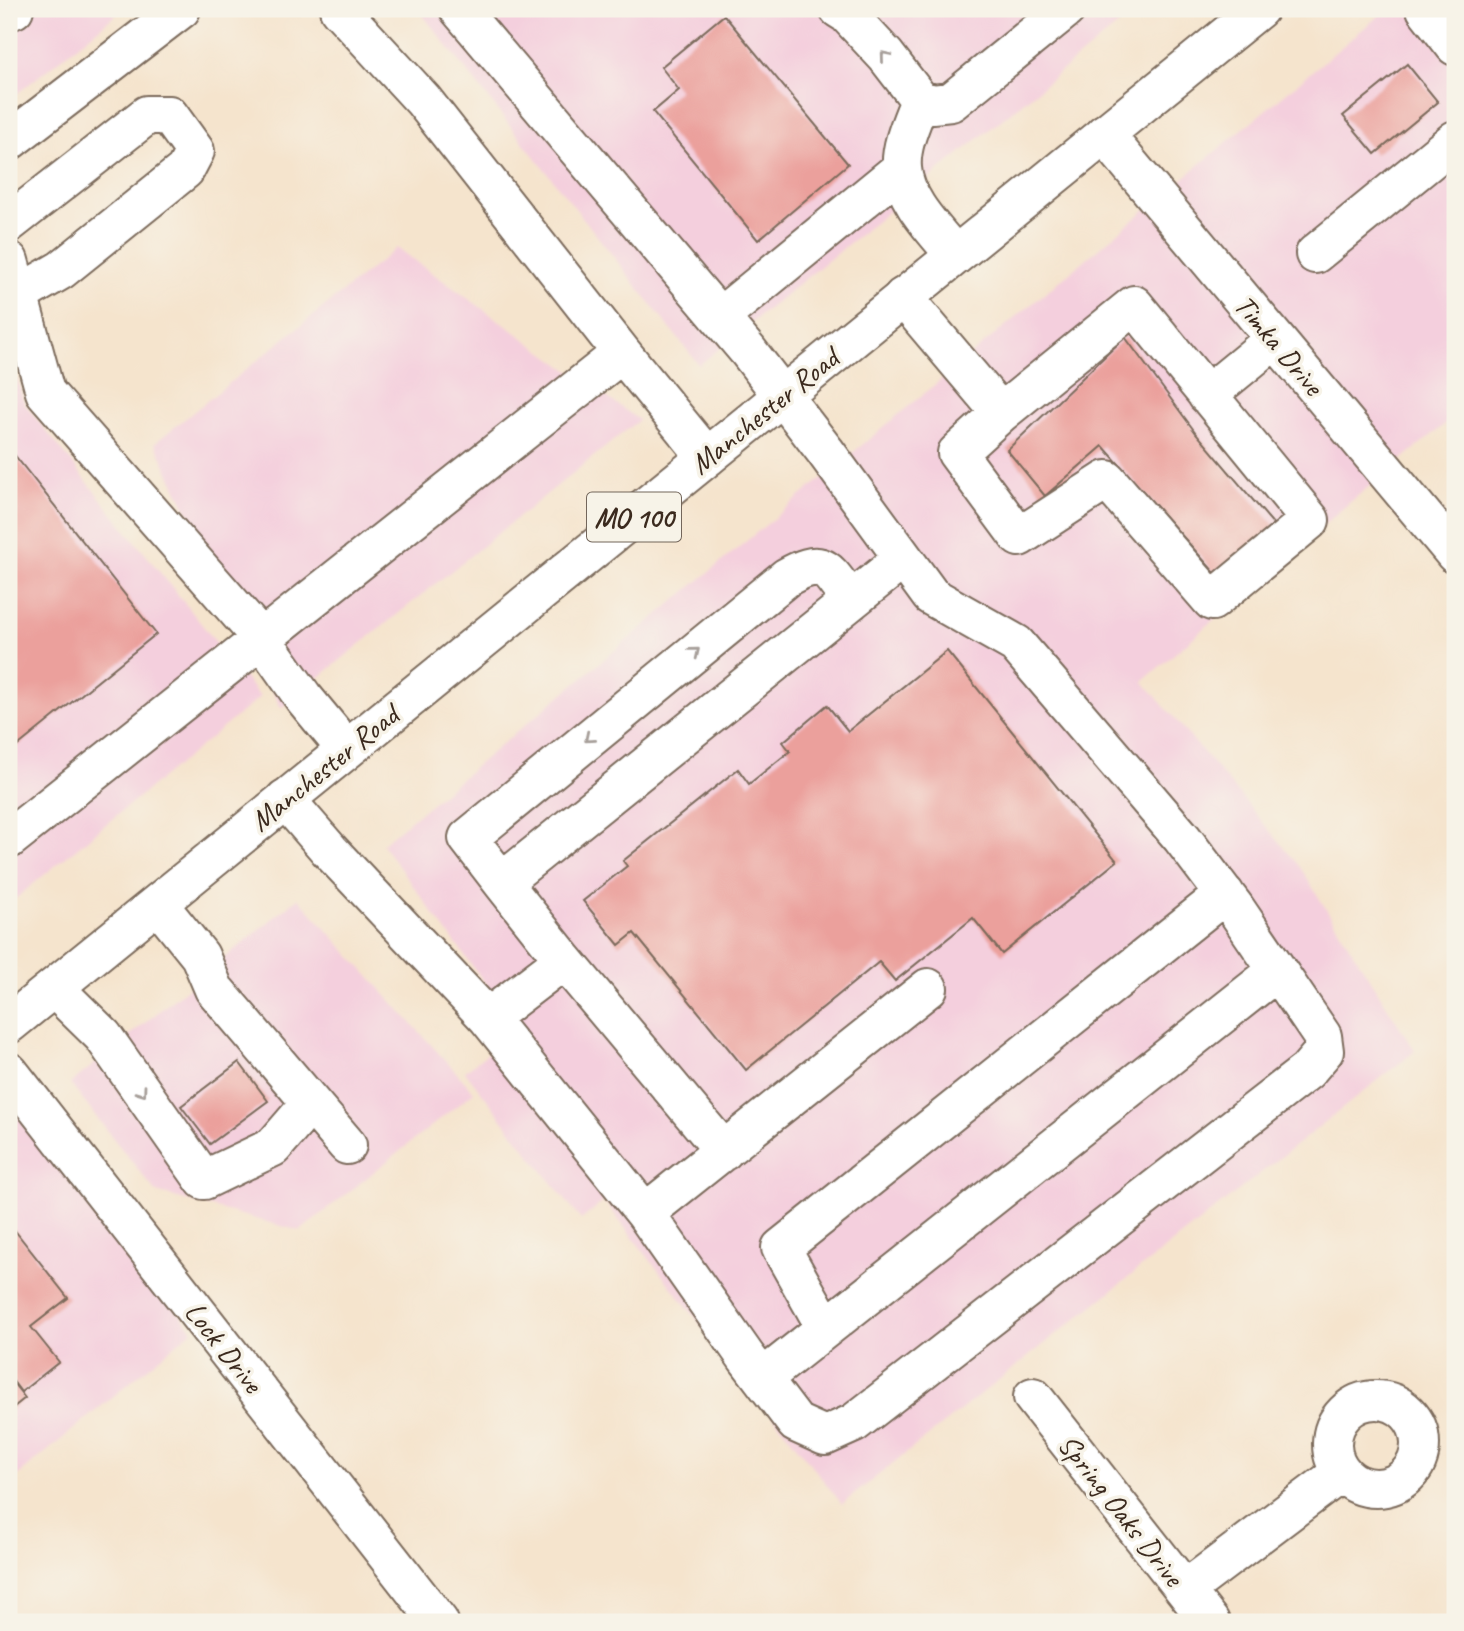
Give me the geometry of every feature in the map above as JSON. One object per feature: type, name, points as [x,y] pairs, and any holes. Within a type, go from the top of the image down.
[{"type":"main road","points":[[9,11],[14,9]]},
{"type":"main road","points":[[9,141],[181,9]]},
{"type":"main road","points":[[339,9],[423,100],[707,457]]},
{"type":"main road","points":[[285,799],[330,851],[488,1018],[645,1213],[796,1423],[825,1436],[854,1423],[1307,1071],[1324,1051],[1322,1036],[1225,894],[1182,838],[1016,644],[930,596],[720,317],[458,9]]},
{"type":"main road","points":[[843,11],[886,57],[919,100],[932,104],[951,102],[1066,9]]},
{"type":"main road","name":"Manchester Road","points":[[9,1024],[1259,9]]},
{"type":"main road","points":[[1426,9],[1455,46]]},
{"type":"main road","points":[[919,100],[905,141],[902,168],[907,188],[920,210],[955,255]]},
{"type":"main road","points":[[9,223],[147,115],[169,115],[195,151],[185,170],[61,270],[14,278],[45,392],[262,639],[303,698],[346,750]]},
{"type":"main road","name":"Timka Drive","points":[[1104,134],[1455,554]]},
{"type":"main road","points":[[1315,254],[1455,140]]},
{"type":"main road","points":[[720,317],[902,168]]},
{"type":"main road","points":[[903,297],[1001,413]]},
{"type":"main road","points":[[1134,305],[1310,520],[1212,601],[1107,480],[1019,537],[957,453],[1001,413],[1134,305]]},
{"type":"main road","points":[[1207,395],[1274,340]]},
{"type":"main road","points":[[9,839],[622,353]]},
{"type":"main road","points":[[502,882],[903,559]]},
{"type":"main road","points":[[724,1151],[564,960],[468,838],[787,577],[805,567],[816,565],[826,569],[851,601]]},
{"type":"main road","points":[[641,694],[678,741]]},
{"type":"main road","points":[[827,1328],[782,1248],[1225,894]]},
{"type":"main road","points":[[158,904],[200,956],[214,989],[347,1145]]},
{"type":"main road","points":[[488,1018],[564,960]]},
{"type":"main road","points":[[763,1378],[1278,971]]},
{"type":"main road","points":[[54,988],[103,1036],[204,1180],[273,1147],[311,1103]]},
{"type":"main road","points":[[645,1213],[928,988]]},
{"type":"main road","name":"Lock Drive","points":[[9,1072],[439,1622]]},
{"type":"main road","name":"Spring Oaks Drive","points":[[1033,1397],[1210,1622]]},
{"type":"main road","points":[[1185,1590],[1342,1472]]},
{"type":"shaded area","points":[[9,9],[123,9],[9,100]]},
{"type":"shaded area","points":[[418,9],[1138,9],[699,365]]},
{"type":"shaded area","points":[[1387,9],[1455,9],[1455,416],[1349,503],[1143,681],[1298,864],[1415,1051],[842,1504],[604,1201],[581,1220],[465,1071],[519,1029],[382,844]]},
{"type":"shaded area","points":[[397,248],[639,420],[281,708],[155,443]]},
{"type":"shaded area","points":[[9,351],[24,403],[260,697],[9,904]]},
{"type":"shaded area","points":[[298,898],[474,1092],[300,1231],[156,1192],[70,1084]]},
{"type":"shaded area","points":[[14,1111],[193,1330],[9,1483],[9,1116]]},
{"type":"building","points":[[724,15],[848,164],[758,240],[653,112],[679,90],[661,67]]},
{"type":"building","points":[[1407,64],[1438,102],[1375,154],[1343,116]]},
{"type":"building","points":[[1125,337],[1196,433],[1280,532],[1222,581],[1103,446],[1045,496],[1007,450]]},
{"type":"building","points":[[9,448],[156,634],[9,753]]},
{"type":"building","points":[[947,651],[1117,861],[1002,954],[973,918],[895,981],[879,962],[746,1070],[634,933],[619,945],[583,901],[627,866],[623,861],[738,769],[749,784],[790,751],[783,742],[827,705],[848,731]]},
{"type":"building","points":[[239,1062],[268,1101],[210,1144],[181,1106]]},
{"type":"building","points":[[9,1223],[68,1298],[31,1327],[59,1362],[21,1392],[9,1376]]},
{"type":"building","points":[[9,1378],[25,1398],[9,1411]]}]
